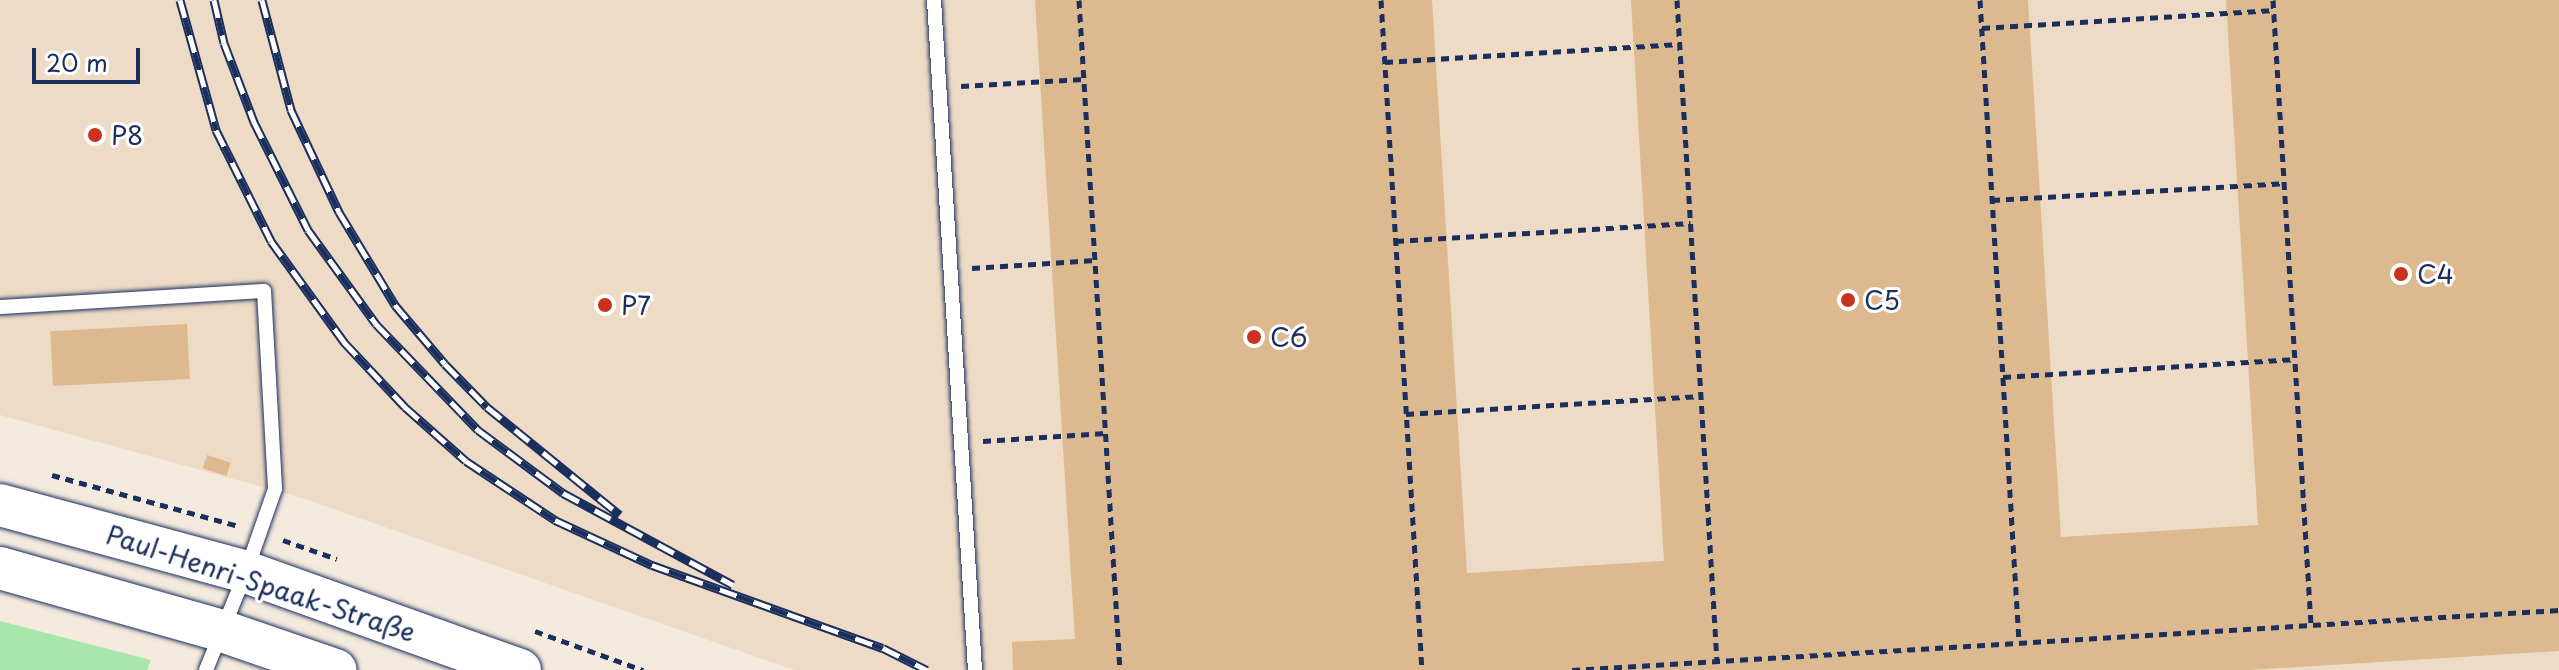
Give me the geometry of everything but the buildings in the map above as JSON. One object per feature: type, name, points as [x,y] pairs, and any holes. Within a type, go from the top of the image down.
[{"type":"main road","name":"Paul-Henri-Spaak-Straße","points":[[0,505],[246,572],[520,670]]},
{"type":"main road","points":[[0,568],[222,631],[335,670]]},
{"type":"lane","points":[[934,0],[975,670]]},
{"type":"lane","points":[[0,307],[264,291],[275,489],[246,572],[206,670]]},
{"type":"path","points":[[1079,0],[1120,670]]},
{"type":"path","points":[[1381,0],[1422,670]]},
{"type":"path","points":[[1677,0],[1717,661]]},
{"type":"path","points":[[1980,0],[2019,642]]},
{"type":"path","points":[[2273,0],[2311,625]]},
{"type":"path","points":[[1982,28],[2274,10]]},
{"type":"path","points":[[1385,62],[1679,44]]},
{"type":"path","points":[[939,88],[1084,79]]},
{"type":"path","points":[[1992,200],[2284,183]]},
{"type":"path","points":[[1396,241],[1690,223]]},
{"type":"path","points":[[950,269],[1095,260]]},
{"type":"path","points":[[2003,377],[2295,359]]},
{"type":"path","points":[[1406,414],[1701,396]]},
{"type":"path","points":[[961,442],[1106,433]]},
{"type":"path","points":[[1572,670],[2559,610]]},
{"type":"shaded area","points":[[0,0],[2559,0],[2559,670],[794,670],[299,497],[0,415]]},
{"type":"green space","points":[[0,621],[151,660],[147,670],[0,670]]},
{"type":"railway","points":[[180,0],[216,130],[271,241],[344,342],[405,407],[466,461],[555,520],[652,565],[883,648],[927,670]]},
{"type":"railway","points":[[214,0],[224,43],[254,122],[308,230],[376,324],[478,430],[563,493],[733,585]]},
{"type":"railway","points":[[262,0],[291,110],[339,212],[395,305],[487,407],[620,515]]},
{"type":"place","name":"P8","points":[[95,135]]},
{"type":"place","name":"C4","points":[[2401,274]]},
{"type":"place","name":"C5","points":[[1848,300]]},
{"type":"place","name":"P7","points":[[605,305]]},
{"type":"place","name":"C6","points":[[1254,337]]}]
